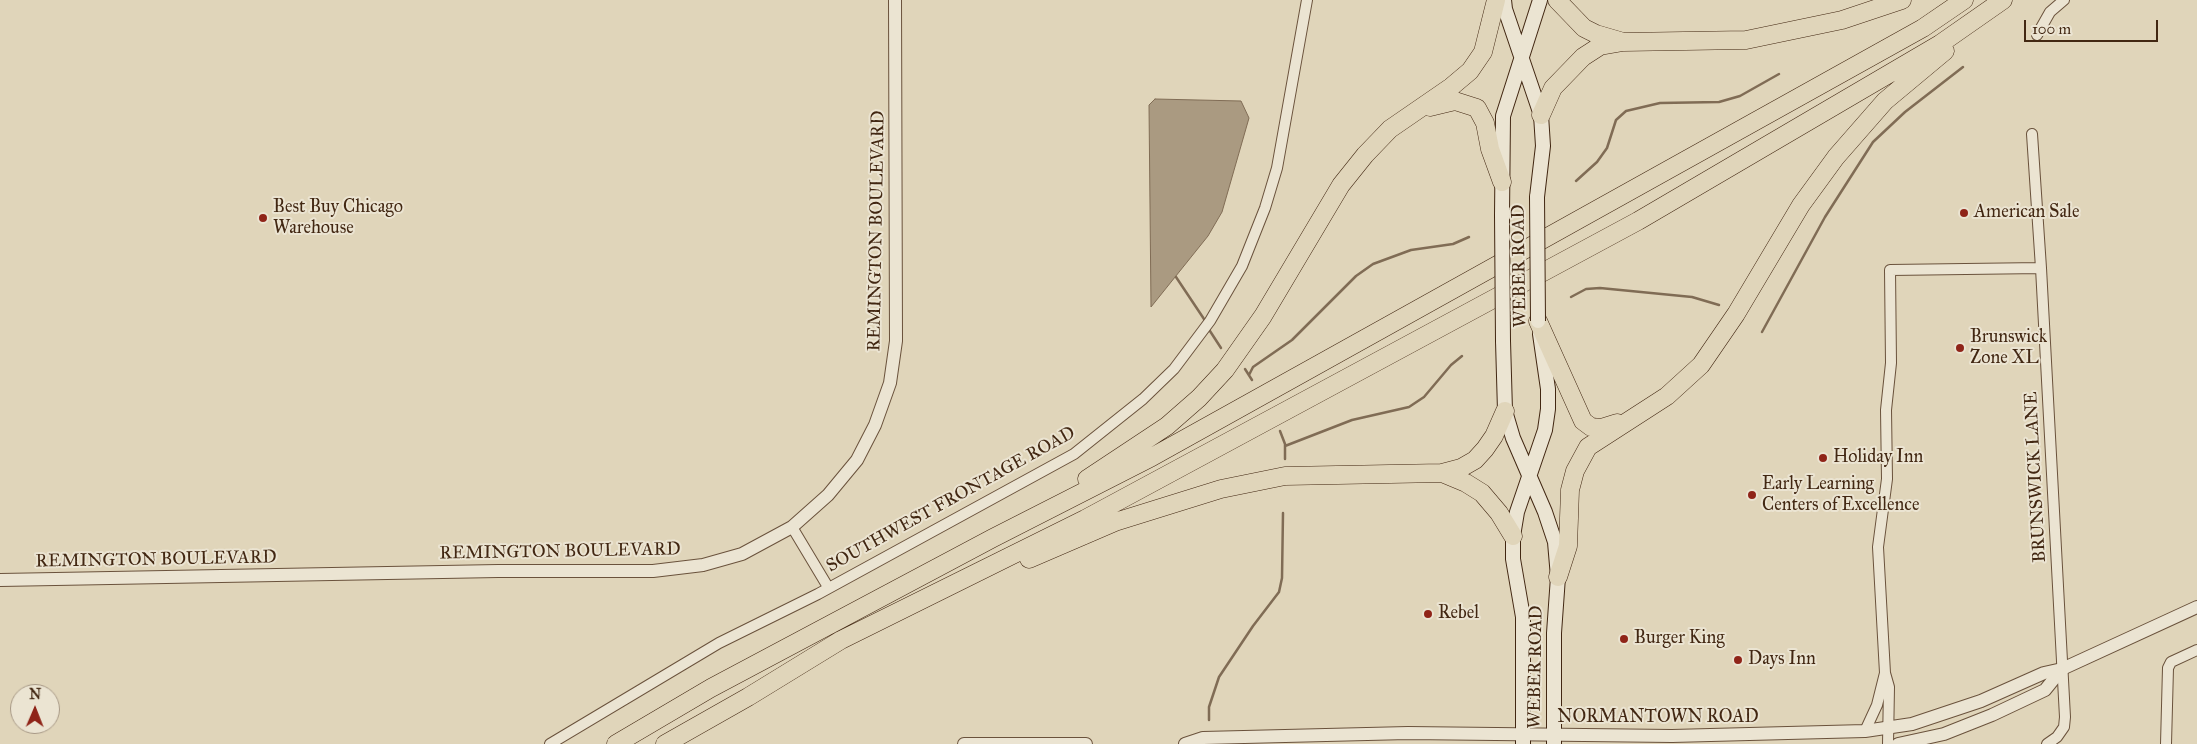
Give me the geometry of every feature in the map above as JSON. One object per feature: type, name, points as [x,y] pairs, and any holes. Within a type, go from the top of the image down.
[{"type":"highway","points":[[993,538],[1167,426],[1199,398],[1225,370],[1262,316],[1341,184],[1364,155],[1390,129],[1451,88],[1470,71],[1483,52],[1496,0]]},
{"type":"highway","points":[[1557,0],[1584,28],[1596,34],[1623,42]]},
{"type":"highway","points":[[1541,115],[1553,88],[1583,56],[1600,46],[1623,42],[1746,40],[1842,20],[1902,0]]},
{"type":"highway","points":[[616,744],[710,688],[1160,452],[1914,33],[1964,0]]},
{"type":"highway","points":[[665,744],[748,697],[841,640],[1085,519],[1638,221],[1940,44],[2003,0]]},
{"type":"highway","points":[[1558,577],[1568,546],[1570,490],[1574,471],[1588,447],[1667,396],[1701,365],[1736,314],[1801,204],[1836,157],[1885,101],[1980,22],[2011,0]]},
{"type":"highway","points":[[1413,114],[1455,101],[1477,108],[1485,123],[1490,149],[1502,182]]},
{"type":"highway","points":[[1538,321],[1583,421],[1591,427],[1601,428],[1627,421]]},
{"type":"highway","points":[[841,640],[1115,522],[1221,489],[1285,476],[1442,473],[1461,468],[1476,460],[1494,436],[1505,411]]},
{"type":"highway","points":[[1442,473],[1466,483],[1482,494],[1499,512],[1513,536]]},
{"type":"main road","name":"WEBER ROAD","points":[[1504,0],[1541,115],[1543,146],[1537,197],[1538,321],[1548,389],[1548,409],[1545,430],[1517,512],[1513,536],[1513,559],[1523,617],[1523,740]]},
{"type":"main road","name":"WEBER ROAD","points":[[1540,0],[1503,116],[1503,341],[1505,411],[1513,438],[1545,512],[1555,542],[1558,577],[1554,633],[1554,740]]},
{"type":"street","name":"REMINGTON BOULEVARD","points":[[0,580],[653,571],[703,566],[742,554],[792,527],[828,495],[857,460],[875,425],[890,383],[896,341],[895,0]]},
{"type":"street","name":"SOUTHWEST FRONTAGE ROAD","points":[[550,744],[719,643],[828,587],[1074,454],[1143,399],[1174,368],[1210,321],[1242,266],[1265,208],[1277,168],[1307,0]]},
{"type":"street","points":[[2037,35],[2050,12],[2064,0]]},
{"type":"street","name":"BRUNSWICK LANE","points":[[2032,134],[2042,268],[2065,717],[2064,727],[2057,737],[2047,744]]},
{"type":"street","points":[[1888,744],[1889,687],[1885,673],[1878,547],[1887,479],[1886,410],[1890,364],[1890,270],[2042,268]]},
{"type":"street","name":"SOUTHWEST FRONTAGE ROAD","points":[[792,527],[828,587]]},
{"type":"street","name":"NORMANTOWN ROAD","points":[[1185,744],[1203,738],[1219,737],[1408,733],[1554,740],[1865,731],[1912,724],[1981,701],[2044,673],[2062,669],[2197,607]]},
{"type":"street","points":[[2166,744],[2168,668],[2171,662],[2197,650]]},
{"type":"street","name":"NORMANTOWN ROAD","points":[[1898,744],[1944,734],[1992,715],[2045,690],[2062,669]]},
{"type":"street","points":[[1865,731],[1878,705],[1885,673]]},
{"type":"street","points":[[964,744],[1086,744]]},
{"type":"shaded area","points":[[1155,99],[1241,101],[1249,118],[1222,212],[1208,236],[1151,307],[1149,105]]},
{"type":"waterway","points":[[1762,332],[1825,217],[1873,142],[1905,112],[1963,67]]},
{"type":"waterway","points":[[1576,181],[1597,162],[1607,148],[1616,120],[1626,111],[1660,103],[1719,102],[1740,96],[1779,74]]},
{"type":"waterway","points":[[1249,375],[1253,367],[1292,340],[1356,276],[1373,264],[1411,250],[1453,244],[1469,237]]},
{"type":"waterway","points":[[1176,277],[1205,323]]},
{"type":"waterway","points":[[1571,297],[1586,289],[1600,288],[1692,297],[1719,305]]},
{"type":"waterway","points":[[1208,328],[1221,348]]},
{"type":"waterway","points":[[1285,446],[1352,420],[1409,407],[1424,397],[1451,365],[1462,356]]},
{"type":"waterway","points":[[1245,369],[1252,380]]},
{"type":"waterway","points":[[1280,431],[1285,444],[1285,459]]},
{"type":"waterway","points":[[1209,720],[1209,707],[1219,677],[1253,626],[1279,592],[1282,578],[1283,513]]},
{"type":"place","name":"American Sale","points":[[1964,213]]},
{"type":"place","name":"Best Buy Chicago Warehouse","points":[[263,218]]},
{"type":"place","name":"Brunswick Zone XL","points":[[1960,348]]},
{"type":"place","name":"Holiday Inn","points":[[1823,458]]},
{"type":"place","name":"Early Learning Centers of Excellence","points":[[1752,495]]},
{"type":"place","name":"Rebel","points":[[1428,614]]},
{"type":"place","name":"Burger King","points":[[1624,639]]},
{"type":"place","name":"Days Inn","points":[[1738,660]]}]
